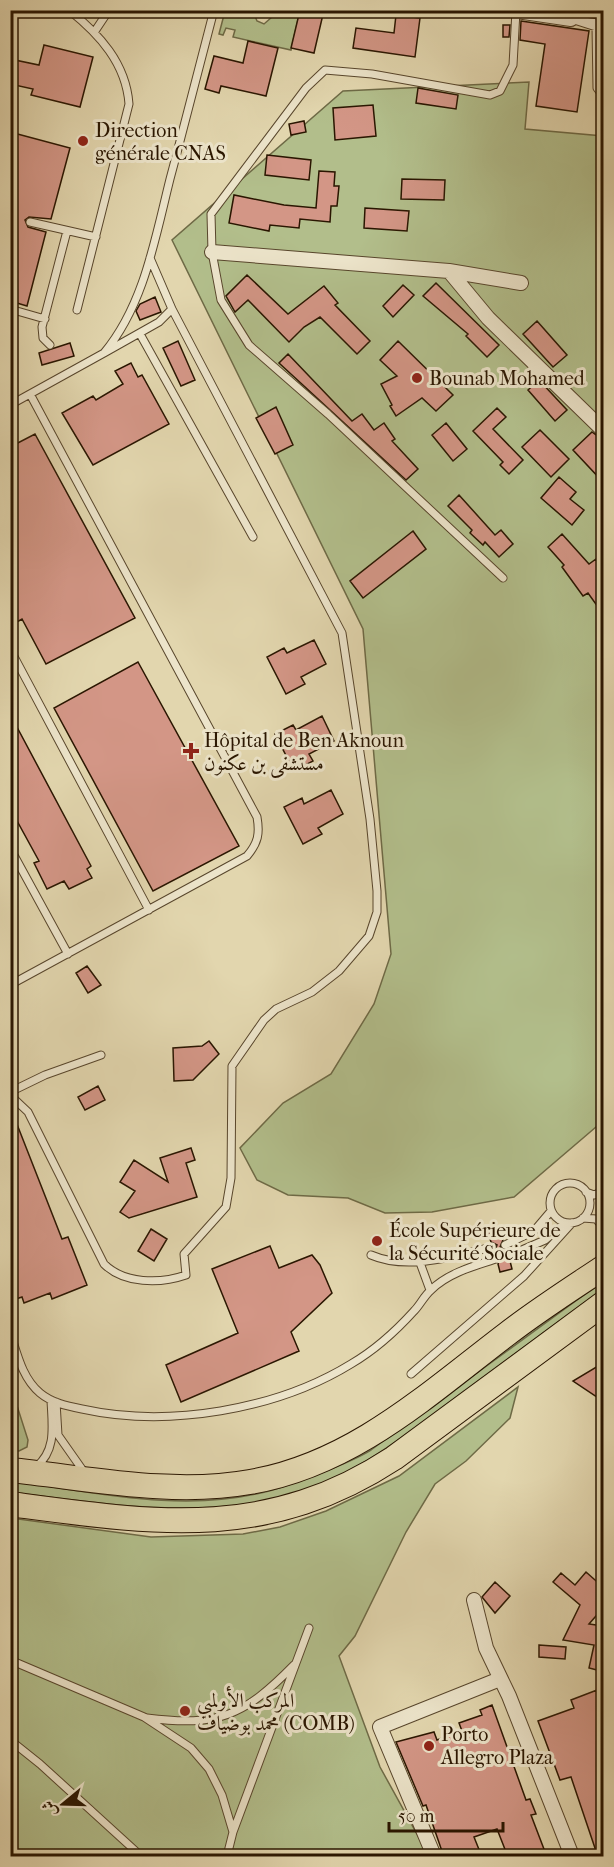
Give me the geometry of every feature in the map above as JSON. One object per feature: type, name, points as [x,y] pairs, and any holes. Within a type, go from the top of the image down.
[{"type":"highway","points":[[509,1332],[603,1249]]},
{"type":"highway","points":[[21,1471],[160,1486],[200,1486],[251,1482],[298,1469],[348,1448],[405,1413],[509,1332],[603,1267]]},
{"type":"highway","points":[[10,1504],[123,1519],[179,1522],[241,1518],[292,1506],[347,1485],[386,1464],[598,1308]]},
{"type":"street","points":[[515,11],[571,19]]},
{"type":"street","points":[[212,252],[450,271],[521,283]]},
{"type":"street","points":[[450,271],[488,318],[603,431]]},
{"type":"street","points":[[474,1600],[486,1648],[572,1857]]},
{"type":"street","points":[[434,1857],[380,1727],[500,1679]]},
{"type":"lane","points":[[69,10],[95,31],[115,60],[126,87],[129,104],[77,310]]},
{"type":"lane","points":[[95,31],[109,10]]},
{"type":"lane","points":[[104,353],[121,333],[131,313],[150,258],[214,10]]},
{"type":"lane","points":[[503,578],[328,414],[249,345],[221,300],[212,252],[211,214],[306,88],[325,70],[372,75],[490,95],[501,91],[513,65],[515,11]]},
{"type":"lane","points":[[571,19],[603,24]]},
{"type":"lane","points":[[571,19],[596,27],[597,88],[603,97]]},
{"type":"lane","points":[[30,222],[96,237]]},
{"type":"lane","points":[[51,345],[42,333],[67,231]]},
{"type":"lane","points":[[101,1055],[45,1075],[10,1093],[28,1112],[104,1264],[114,1274],[150,1281],[186,1275],[184,1254],[226,1207],[231,1178],[232,1066],[264,1020],[276,1009],[312,992],[339,971],[369,936],[377,912],[370,819],[342,633],[172,309],[150,258]]},
{"type":"lane","points":[[10,309],[45,319]]},
{"type":"lane","points":[[10,405],[140,334],[169,314],[172,309]]},
{"type":"lane","points":[[140,334],[253,537]]},
{"type":"lane","points":[[10,986],[247,856],[258,841],[257,817],[30,394]]},
{"type":"lane","points":[[10,649],[149,910]]},
{"type":"lane","points":[[10,848],[68,954]]},
{"type":"lane","points":[[568,1223],[551,1211],[551,1197],[559,1186],[572,1183],[594,1195],[603,1191]]},
{"type":"lane","points":[[584,1218],[590,1207],[586,1192]]},
{"type":"lane","points":[[505,1245],[534,1231],[551,1211]]},
{"type":"lane","points":[[508,1256],[545,1240],[568,1223],[584,1218],[596,1219],[603,1228]]},
{"type":"lane","points":[[411,1374],[524,1276],[568,1223]]},
{"type":"lane","points":[[371,1255],[389,1262],[457,1256],[492,1247]]},
{"type":"lane","points":[[10,1332],[27,1378],[39,1393],[54,1401],[100,1413],[148,1416],[196,1413],[266,1399],[332,1375],[369,1353],[402,1324],[430,1290],[459,1272],[496,1259]]},
{"type":"lane","points":[[418,1260],[430,1290]]},
{"type":"lane","points":[[21,1471],[43,1462],[51,1447],[54,1401]]},
{"type":"lane","points":[[54,1401],[58,1435],[71,1456],[90,1478]]},
{"type":"lane","points":[[227,1857],[232,1832],[309,1628]]},
{"type":"lane","points":[[10,1660],[144,1717],[191,1748],[208,1769],[222,1795],[232,1832]]},
{"type":"lane","points":[[144,1717],[177,1722],[204,1721],[230,1715],[254,1702],[296,1663]]},
{"type":"lane","points":[[10,1740],[40,1764],[141,1857]]},
{"type":"green space","points":[[225,11],[253,11],[257,21],[264,24],[279,11],[300,11],[291,50],[233,37],[235,30],[226,28],[223,35],[219,34]]},
{"type":"green space","points":[[529,82],[525,129],[603,136],[603,1121],[514,1197],[432,1212],[385,1213],[348,1198],[288,1195],[257,1180],[240,1148],[283,1103],[331,1074],[374,1004],[391,954],[363,629],[172,240],[343,91]]},
{"type":"green space","points":[[603,1281],[603,1289],[397,1441],[346,1472],[292,1495],[231,1506],[168,1508],[105,1504],[11,1492],[11,1481],[138,1499],[202,1501],[234,1498],[277,1489],[350,1461],[371,1450]]},
{"type":"green space","points":[[11,1387],[28,1440],[27,1447],[19,1451],[11,1450]]},
{"type":"green space","name":"المركب الأولمبي محمد بوضياف (COMB)","points":[[518,1387],[510,1418],[466,1461],[435,1484],[406,1532],[355,1636],[339,1656],[380,1767],[429,1856],[11,1856],[11,1518],[151,1537],[243,1534],[280,1527],[326,1511],[399,1476]]},
{"type":"building","points":[[300,10],[324,10],[314,53],[291,48]]},
{"type":"building","points":[[396,15],[420,18],[415,57],[353,48],[356,28],[394,33]]},
{"type":"building","points":[[521,21],[589,31],[577,112],[536,106],[545,44],[520,40]]},
{"type":"building","points":[[503,25],[510,25],[509,37],[503,37]]},
{"type":"building","points":[[248,41],[278,48],[266,96],[221,86],[219,93],[205,89],[214,56],[243,63]]},
{"type":"building","points":[[44,45],[93,57],[80,107],[31,95],[33,89],[10,84],[10,59],[39,65]]},
{"type":"building","points":[[418,88],[458,95],[456,109],[416,103]]},
{"type":"building","points":[[373,105],[376,136],[335,140],[333,108]]},
{"type":"building","points":[[304,121],[306,132],[291,135],[289,124]]},
{"type":"building","points":[[10,132],[70,148],[51,219],[29,217],[25,220],[28,227],[46,232],[27,306],[10,301]]},
{"type":"building","points":[[267,155],[311,160],[309,180],[265,175]]},
{"type":"building","points":[[319,171],[335,172],[334,186],[339,186],[337,206],[331,206],[330,222],[300,219],[299,228],[270,225],[269,231],[229,223],[234,195],[284,205],[316,208]]},
{"type":"building","points":[[402,179],[445,180],[444,200],[401,199]]},
{"type":"building","points":[[365,208],[409,211],[407,231],[364,228]]},
{"type":"building","points":[[247,275],[288,314],[324,286],[338,303],[335,305],[370,341],[357,354],[320,317],[304,327],[289,342],[248,300],[235,312],[226,296]]},
{"type":"building","points":[[436,283],[499,345],[487,357],[466,336],[468,334],[423,296]]},
{"type":"building","points":[[403,285],[414,295],[393,317],[383,306]]},
{"type":"building","points":[[155,297],[161,312],[140,320],[136,311],[140,304]]},
{"type":"building","points":[[537,321],[567,355],[553,367],[523,334]]},
{"type":"building","points":[[178,341],[195,380],[181,386],[163,348]]},
{"type":"building","name":"Bounab Mohamed","points":[[398,341],[453,395],[436,411],[422,398],[396,416],[390,406],[392,405],[381,384],[397,376],[380,360]]},
{"type":"building","points":[[70,343],[74,356],[42,365],[39,353]]},
{"type":"building","points":[[288,354],[352,421],[362,414],[374,430],[384,423],[395,439],[392,441],[418,469],[406,480],[279,363]]},
{"type":"building","points":[[131,363],[138,377],[142,375],[169,424],[93,465],[62,413],[93,396],[96,400],[123,384],[115,371]]},
{"type":"building","points":[[539,380],[567,410],[555,421],[528,390]]},
{"type":"building","points":[[276,407],[293,445],[275,454],[256,418]]},
{"type":"building","points":[[497,408],[506,417],[493,429],[523,460],[509,474],[500,465],[503,462],[473,431]]},
{"type":"building","points":[[446,423],[467,449],[453,461],[432,435]]},
{"type":"building","points":[[540,430],[569,459],[551,477],[522,447]]},
{"type":"building","points":[[592,432],[603,440],[603,482],[573,450]]},
{"type":"building","points":[[35,434],[135,618],[46,664],[22,619],[10,626],[10,447]]},
{"type":"building","points":[[559,477],[576,492],[570,499],[584,510],[572,525],[541,498]]},
{"type":"building","points":[[459,495],[495,535],[501,530],[513,544],[499,557],[485,542],[483,545],[470,533],[472,530],[448,506]]},
{"type":"building","points":[[413,531],[426,549],[363,598],[350,581]]},
{"type":"building","points":[[562,534],[589,564],[596,559],[603,569],[603,614],[588,593],[583,596],[562,567],[564,565],[548,547]]},
{"type":"building","points":[[314,640],[326,664],[301,677],[305,684],[286,694],[267,657],[284,648],[287,653]]},
{"type":"building","points":[[138,662],[239,846],[153,891],[54,708]]},
{"type":"building","points":[[10,714],[91,866],[87,869],[92,878],[69,889],[64,881],[47,889],[34,863],[39,861],[10,808]]},
{"type":"building","points":[[322,716],[334,741],[309,754],[313,761],[294,771],[275,734],[293,725],[296,730]]},
{"type":"building","points":[[331,790],[343,814],[318,828],[322,834],[303,844],[284,807],[302,798],[304,804]]},
{"type":"building","points":[[87,966],[101,985],[88,993],[76,973]]},
{"type":"building","points":[[209,1041],[219,1054],[193,1080],[174,1081],[173,1048],[202,1046]]},
{"type":"building","points":[[98,1086],[105,1100],[85,1110],[78,1097]]},
{"type":"building","points":[[11,1109],[62,1239],[68,1237],[87,1285],[52,1299],[50,1293],[24,1303],[22,1297],[10,1301],[10,1231],[16,1229],[10,1214]]},
{"type":"building","points":[[191,1148],[195,1160],[186,1163],[197,1197],[129,1218],[120,1212],[135,1191],[120,1182],[134,1160],[168,1182],[160,1158]]},
{"type":"building","points":[[151,1229],[167,1239],[154,1261],[138,1251]]},
{"type":"building","points":[[500,1230],[503,1240],[500,1247],[507,1250],[503,1258],[510,1261],[512,1269],[500,1272],[498,1264],[501,1257],[494,1254],[497,1245],[491,1242],[488,1233]]},
{"type":"building","points":[[270,1246],[279,1268],[312,1255],[320,1265],[332,1293],[291,1332],[299,1351],[181,1402],[166,1365],[238,1333],[212,1269]]},
{"type":"building","points":[[603,1363],[603,1401],[573,1381]]},
{"type":"building","points":[[586,1572],[603,1587],[603,1608],[589,1624],[603,1626],[601,1671],[589,1668],[594,1645],[563,1640],[580,1605],[553,1582],[561,1573],[575,1585]]},
{"type":"building","points":[[495,1582],[510,1596],[495,1613],[482,1597]]},
{"type":"building","points":[[539,1645],[566,1647],[565,1659],[539,1657]]},
{"type":"building","points":[[597,1690],[603,1707],[603,1857],[598,1857],[571,1777],[560,1780],[538,1721],[574,1708],[571,1700]]},
{"type":"building","points":[[492,1705],[526,1800],[530,1799],[536,1814],[531,1815],[547,1857],[508,1857],[497,1829],[474,1837],[482,1857],[444,1857],[426,1805],[423,1806],[396,1742],[434,1732],[437,1740],[462,1731],[459,1723],[482,1715],[480,1710]]},
{"type":"place","name":"Direction générale CNAS","points":[[83,141]]},
{"type":"place","name":"Bounab Mohamed","points":[[417,378]]},
{"type":"place","name":"Hôpital de Ben Aknoun مستشفى بن عكنون","points":[[191,751]]},
{"type":"place","name":"École Supérieure de la Sécurité Sociale","points":[[377,1241]]},
{"type":"place","name":"المركب الأولمبي محمد بوضياف (COMB)","points":[[185,1711]]},
{"type":"place","name":"Porto Allegro Plaza","points":[[429,1746]]}]
